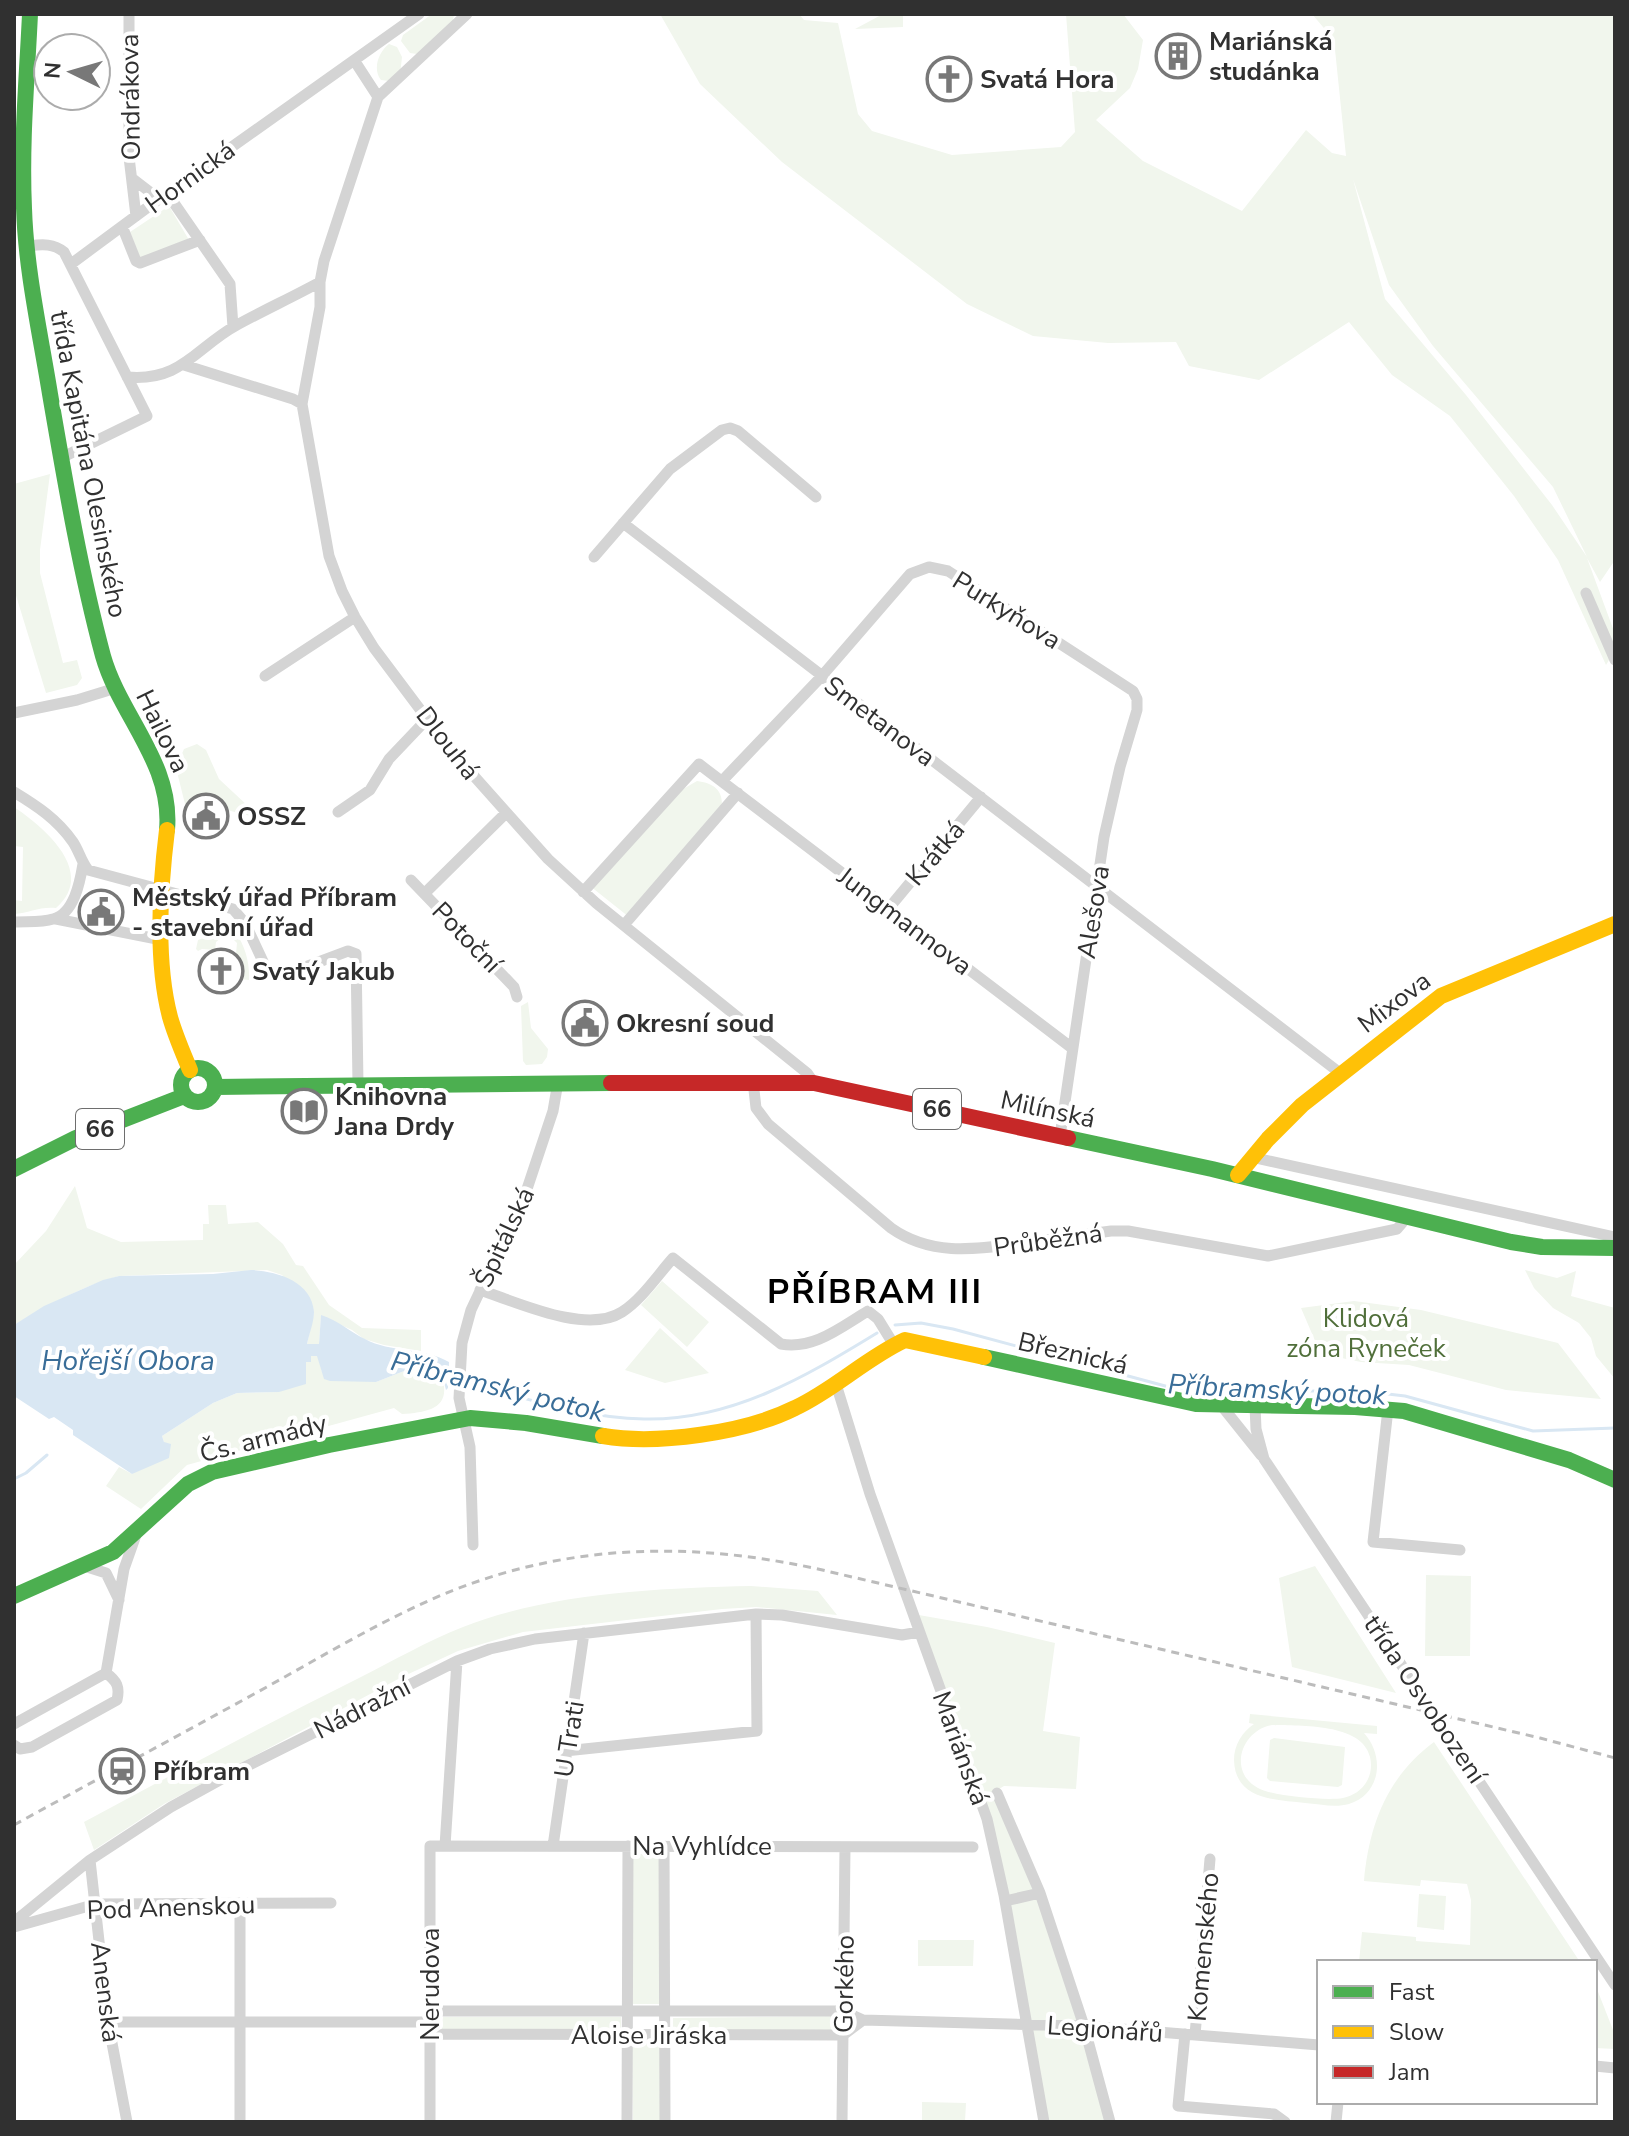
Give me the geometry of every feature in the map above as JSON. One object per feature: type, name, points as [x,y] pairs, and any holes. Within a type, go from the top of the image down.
[{"type":"main road","name":"třída Kapitána Olesinského","points":[[30,14],[20,247],[106,665],[116,688]]},
{"type":"main road","name":"Hailova","points":[[116,688],[153,756],[166,794],[168,825],[155,889],[170,1017],[190,1070]]},
{"type":"main road","name":"Mixova","points":[[1238,1175],[1251,1157],[1340,1073],[1431,1002],[1451,990],[1615,924]]},
{"type":"main road","points":[[196,1068],[212,1075],[215,1087],[214,1093],[205,1101],[194,1102],[184,1096],[181,1081],[190,1070],[196,1068]]},
{"type":"main road","name":"Milínská","points":[[358,1084],[814,1083],[1238,1175],[1542,1247],[1615,1248]]},
{"type":"main road","name":"66","points":[[215,1087],[358,1084]]},
{"type":"main road","name":"66","points":[[14,1169],[68,1142],[184,1096]]},
{"type":"main road","name":"Březnická","points":[[894,1345],[905,1340],[917,1341],[1143,1395],[1196,1404],[1388,1409],[1569,1460],[1615,1480]]},
{"type":"main road","name":"Čs. armády","points":[[14,1596],[113,1552],[188,1484],[212,1472],[480,1417],[623,1439],[692,1436],[761,1421],[796,1408],[894,1345]]},
{"type":"street","name":"Ondrákova","points":[[129,14],[129,157],[136,216]]},
{"type":"street","name":"Hornická","points":[[71,264],[419,14]]},
{"type":"street","points":[[184,365],[302,404],[320,307],[324,261],[378,97],[467,14]]},
{"type":"street","points":[[354,60],[378,97]]},
{"type":"street","name":"Ondrákova","points":[[133,179],[163,196],[200,240],[230,284],[233,327]]},
{"type":"street","points":[[122,226],[136,261],[140,263],[200,240]]},
{"type":"street","points":[[20,247],[43,244],[59,248],[71,264],[147,416],[61,458]]},
{"type":"street","points":[[127,377],[172,371],[233,327],[320,282]]},
{"type":"street","name":"Dlouhá","points":[[302,404],[329,556],[342,591],[374,648],[449,748],[505,814],[583,892],[795,1063],[814,1083]]},
{"type":"street","points":[[594,557],[670,469],[722,430],[730,428],[738,431],[816,497]]},
{"type":"street","name":"Smetanova","points":[[623,523],[1340,1073]]},
{"type":"street","name":"Purkyňova","points":[[722,781],[821,677],[910,574],[919,569],[937,567],[948,571],[1133,691]]},
{"type":"street","points":[[1586,593],[1615,660]]},
{"type":"street","points":[[265,676],[355,617]]},
{"type":"street","points":[[14,713],[116,688]]},
{"type":"street","name":"Alešova","points":[[1060,1136],[1104,837],[1116,781],[1137,710],[1133,691]]},
{"type":"street","points":[[338,812],[370,790],[389,759],[428,718]]},
{"type":"street","name":"Jungmannova","points":[[583,892],[699,764],[1072,1048]]},
{"type":"street","points":[[14,792],[59,824],[76,847],[83,864],[94,873],[229,907],[245,923],[267,970],[273,975],[284,975],[348,951],[356,954],[358,1084]]},
{"type":"street","points":[[624,925],[738,793]]},
{"type":"street","name":"Krátká","points":[[889,908],[981,797]]},
{"type":"street","points":[[425,893],[505,814]]},
{"type":"street","points":[[56,919],[70,905],[83,864]]},
{"type":"street","name":"Potoční","points":[[411,880],[514,987],[517,997]]},
{"type":"street","points":[[14,922],[56,919],[162,940]]},
{"type":"street","name":"Průběžná","points":[[753,1081],[756,1108],[768,1124],[891,1228],[927,1246],[971,1250],[1128,1231],[1268,1256],[1397,1229],[1406,1216]]},
{"type":"street","name":"Špitálská","points":[[463,1419],[459,1393],[465,1326],[524,1198],[553,1111],[558,1082]]},
{"type":"street","points":[[1251,1157],[1615,1237]]},
{"type":"street","points":[[1406,1216],[1408,1192]]},
{"type":"street","points":[[480,1290],[574,1319],[598,1320],[621,1313],[634,1303],[673,1258],[781,1344],[802,1346],[814,1342],[868,1311],[878,1319],[894,1345]]},
{"type":"street","name":"Mariánská","points":[[836,1384],[870,1494],[987,1819],[1005,1901],[1044,2122]]},
{"type":"street","points":[[1221,1405],[1264,1459]]},
{"type":"street","name":"třída Osvobození","points":[[1255,1406],[1256,1429],[1264,1459],[1615,1985]]},
{"type":"street","points":[[1388,1409],[1373,1542],[1460,1550]]},
{"type":"street","points":[[463,1419],[470,1447],[473,1545]]},
{"type":"street","points":[[106,1673],[126,1559],[136,1534]]},
{"type":"street","points":[[84,1565],[106,1573],[119,1600]]},
{"type":"street","points":[[565,1751],[757,1731],[756,1614]]},
{"type":"street","name":"Nádražní","points":[[14,1924],[90,1860],[171,1807],[457,1661],[490,1649],[584,1633],[756,1614],[782,1615],[902,1635],[919,1632]]},
{"type":"street","name":"U Trati","points":[[553,1846],[584,1633]]},
{"type":"street","points":[[445,1846],[457,1661]]},
{"type":"street","points":[[14,1724],[106,1673]]},
{"type":"street","points":[[14,1745],[20,1749],[32,1747],[117,1700],[119,1689],[114,1679],[106,1673]]},
{"type":"street","name":"Mariánská","points":[[997,1793],[1040,1893],[1084,2026],[1110,2122]]},
{"type":"street","name":"Na Vyhlídce","points":[[430,1846],[973,1847]]},
{"type":"street","name":"Nerudova","points":[[430,1846],[430,2122]]},
{"type":"street","points":[[627,2122],[628,1846]]},
{"type":"street","points":[[664,1846],[665,2122]]},
{"type":"street","name":"Gorkého","points":[[842,2122],[845,1847]]},
{"type":"street","name":"Komenského","points":[[1190,2034],[1210,1859]]},
{"type":"street","name":"Anenská","points":[[90,1860],[108,2022],[127,2122]]},
{"type":"street","points":[[1005,1901],[1040,1893]]},
{"type":"street","points":[[240,1903],[240,2122]]},
{"type":"street","name":"Pod Anenskou","points":[[14,1924],[96,1904],[331,1903]]},
{"type":"street","name":"Aloise Jiráska","points":[[430,2023],[628,2011],[843,2011],[863,2020],[1025,2024]]},
{"type":"street","points":[[843,2035],[863,2020]]},
{"type":"street","name":"Aloise Jiráska","points":[[108,2022],[430,2023],[628,2036],[843,2035]]},
{"type":"street","name":"Legionářů","points":[[1025,2024],[1317,2045]]},
{"type":"street","name":"Legionářů","points":[[1190,2034],[1178,2106],[1274,2114],[1285,2122]]},
{"type":"green space","points":[[432,14],[454,14],[453,21],[417,54],[410,53],[401,41],[403,35]]},
{"type":"green space","points":[[660,14],[799,14],[804,20],[838,23],[858,114],[872,131],[952,155],[1061,147],[1075,132],[1066,14],[1123,14],[1143,40],[1138,69],[1130,88],[1096,120],[1143,161],[1242,211],[1306,130],[1332,153],[1346,156],[1334,40],[1312,14],[1615,14],[1615,560],[1600,582],[1587,558],[1615,634],[1615,650],[1606,665],[1558,560],[1514,496],[1450,416],[1392,375],[1349,322],[1259,380],[1189,366],[1176,342],[1108,343],[1033,336],[967,304],[782,162],[700,84]],"holes":[[[1353,179],[1389,285],[1433,346],[1553,487],[1587,557],[1552,505],[1466,395],[1385,299]]]},
{"type":"green space","points":[[883,14],[903,14],[903,27],[855,29]]},
{"type":"green space","points":[[389,44],[397,47],[402,57],[400,75],[389,81],[381,80],[377,66]]},
{"type":"green space","points":[[169,206],[189,240],[141,260],[130,232]]},
{"type":"green space","points":[[50,474],[40,573],[63,663],[77,660],[82,678],[77,685],[46,693],[14,589],[14,484]]},
{"type":"green space","points":[[197,744],[206,750],[219,779],[262,819],[204,804],[201,815],[187,812],[176,768],[184,749]]},
{"type":"green space","points":[[697,781],[709,784],[720,793],[721,810],[629,917],[590,886],[678,792]]},
{"type":"green space","points":[[14,807],[52,839],[69,866],[71,880],[67,894],[56,908],[14,914],[14,900],[22,901],[23,847],[14,846]]},
{"type":"green space","points":[[224,930],[236,933],[242,943],[248,961],[249,980],[238,979],[239,966],[235,965],[237,943],[231,937],[222,937],[216,942],[215,950],[196,949],[198,940]]},
{"type":"green space","points":[[528,1002],[531,1028],[548,1049],[542,1064],[526,1065],[523,1061],[521,1006]]},
{"type":"green space","points":[[75,1186],[87,1228],[121,1242],[203,1240],[203,1224],[209,1224],[208,1205],[226,1205],[228,1224],[258,1222],[283,1244],[296,1265],[303,1266],[329,1305],[362,1328],[421,1330],[421,1351],[364,1339],[321,1316],[319,1344],[307,1344],[314,1313],[282,1275],[267,1270],[119,1276],[78,1291],[14,1325],[14,1265],[46,1231]]},
{"type":"green space","points":[[1525,1270],[1557,1278],[1576,1271],[1571,1296],[1615,1308],[1615,1379],[1596,1356],[1591,1338],[1579,1323],[1553,1308],[1534,1288]]},
{"type":"green space","points":[[662,1281],[709,1322],[687,1347],[641,1305]]},
{"type":"green space","name":"Klidová zóna Ryneček","points":[[1354,1301],[1421,1310],[1558,1343],[1601,1399],[1506,1390],[1409,1365],[1361,1362],[1327,1355],[1319,1350],[1301,1308]]},
{"type":"green space","points":[[660,1328],[709,1373],[665,1383],[625,1370]]},
{"type":"green space","points":[[311,1356],[318,1356],[322,1372],[376,1382],[417,1366],[440,1372],[444,1384],[442,1400],[422,1412],[402,1414],[394,1408],[187,1465],[141,1509],[106,1486],[119,1467],[132,1474],[164,1442],[162,1436],[213,1403],[237,1393],[279,1392]]},
{"type":"green space","points":[[1315,1566],[1396,1693],[1292,1667],[1279,1578]]},
{"type":"green space","points":[[1426,1575],[1471,1576],[1470,1656],[1425,1656]]},
{"type":"green space","points":[[751,1586],[818,1591],[837,1615],[756,1607],[722,1609],[523,1632],[458,1651],[402,1677],[164,1804],[94,1850],[84,1822],[290,1713],[463,1627],[532,1607],[605,1594]]},
{"type":"green space","points":[[913,1614],[1055,1643],[1043,1731],[1080,1737],[1076,1789],[1004,1786],[999,1789],[1040,1893],[1110,2122],[1044,2122],[987,1819]]},
{"type":"green space","points":[[1250,1714],[1377,1726],[1377,1734],[1364,1733],[1371,1742],[1377,1763],[1373,1783],[1360,1799],[1344,1805],[1282,1801],[1259,1795],[1241,1783],[1234,1760],[1240,1739],[1254,1724],[1249,1723]],"holes":[[[1272,1725],[1329,1729],[1355,1738],[1365,1746],[1370,1757],[1370,1772],[1365,1784],[1354,1794],[1335,1799],[1286,1795],[1258,1788],[1248,1781],[1243,1772],[1242,1752],[1253,1735]]]},
{"type":"green space","points":[[1270,1740],[1345,1747],[1342,1785],[1270,1781],[1267,1778]]},
{"type":"green space","points":[[1434,1742],[1579,1960],[1359,1960],[1362,1932],[1416,1937],[1416,1941],[1470,1945],[1471,1900],[1467,1884],[1421,1880],[1420,1886],[1364,1881],[1370,1841],[1383,1804],[1404,1771]]},
{"type":"green space","points":[[633,1854],[662,1854],[662,2004],[633,2004]]},
{"type":"green space","points":[[1419,1894],[1446,1896],[1444,1930],[1417,1927]]},
{"type":"green space","points":[[918,1940],[974,1940],[973,1966],[918,1966]]},
{"type":"green space","points":[[1597,1989],[1615,2035],[1615,2049],[1597,2048]]},
{"type":"green space","points":[[841,2016],[841,2031],[673,2031],[673,2018]]},
{"type":"green space","points":[[443,2017],[621,2017],[621,2031],[442,2029]]},
{"type":"green space","points":[[632,2040],[662,2041],[662,2122],[633,2122]]},
{"type":"green space","points":[[922,2102],[966,2103],[965,2122],[922,2122]]},
{"type":"water","name":"Hořejší Obora","points":[[251,1270],[281,1276],[307,1292],[314,1312],[307,1344],[319,1344],[321,1315],[375,1343],[429,1354],[449,1362],[448,1388],[446,1390],[444,1382],[439,1379],[440,1372],[417,1366],[376,1382],[330,1381],[324,1379],[317,1356],[311,1356],[311,1362],[306,1362],[306,1384],[279,1392],[237,1393],[213,1403],[162,1436],[164,1442],[171,1444],[169,1458],[132,1474],[73,1435],[73,1430],[54,1417],[49,1419],[14,1396],[14,1325],[44,1306],[119,1276]]},
{"type":"waterway","name":"Příbramský potok","points":[[895,1325],[921,1323],[953,1329],[1169,1387],[1202,1391],[1362,1391],[1405,1396],[1533,1431],[1615,1428]]},
{"type":"waterway","name":"Příbramský potok","points":[[464,1382],[598,1415],[676,1418],[707,1413],[766,1393],[877,1333]]},
{"type":"waterway","name":"Příbramský potok","points":[[14,1479],[47,1455]]},
{"type":"railway","points":[[14,1825],[352,1639],[428,1601],[499,1574],[544,1563],[634,1552],[726,1554],[818,1569],[1615,1758]]},
{"type":"traffic: fast","points":[[30,14],[23,184],[25,232],[34,301],[74,525],[103,656],[121,699],[154,761],[167,806],[167,830]]},
{"type":"traffic: fast","points":[[198,1068],[210,1073],[215,1085],[210,1097],[198,1102],[186,1097],[181,1085],[186,1073],[198,1068]]},
{"type":"traffic: fast","points":[[215,1087],[611,1083]]},
{"type":"traffic: fast","points":[[14,1169],[76,1138],[184,1096]]},
{"type":"traffic: fast","points":[[1068,1138],[1212,1169],[1511,1242],[1542,1247],[1615,1248]]},
{"type":"traffic: fast","points":[[984,1357],[1196,1404],[1404,1411],[1569,1460],[1615,1480]]},
{"type":"traffic: fast","points":[[14,1596],[113,1552],[188,1484],[212,1472],[329,1445],[470,1418],[526,1423],[603,1436]]},
{"type":"traffic: slow","points":[[167,830],[161,899],[162,972],[170,1017],[190,1070]]},
{"type":"traffic: slow","points":[[1238,1175],[1302,1105],[1441,996],[1615,924]]},
{"type":"traffic: slow","points":[[603,1436],[674,1438],[727,1430],[775,1417],[809,1401],[905,1340],[984,1357]]},
{"type":"traffic: jam","points":[[611,1083],[814,1083],[1068,1138]]},
{"type":"place","name":"Mariánská studánka","points":[[1178,56]]},
{"type":"place","name":"Svatá Hora","points":[[949,79]]},
{"type":"place","name":"OSSZ","points":[[206,816]]},
{"type":"place","name":"Městský úřad Příbram - stavební úřad","points":[[101,912]]},
{"type":"place","name":"Svatý Jakub","points":[[221,971]]},
{"type":"place","name":"Okresní soud","points":[[585,1023]]},
{"type":"place","name":"Knihovna Jana Drdy","points":[[304,1111]]},
{"type":"place","name":"Příbram","points":[[122,1771]]},
{"type":"district","name":"PŘÍBRAM III","points":[[875,1291]]}]
